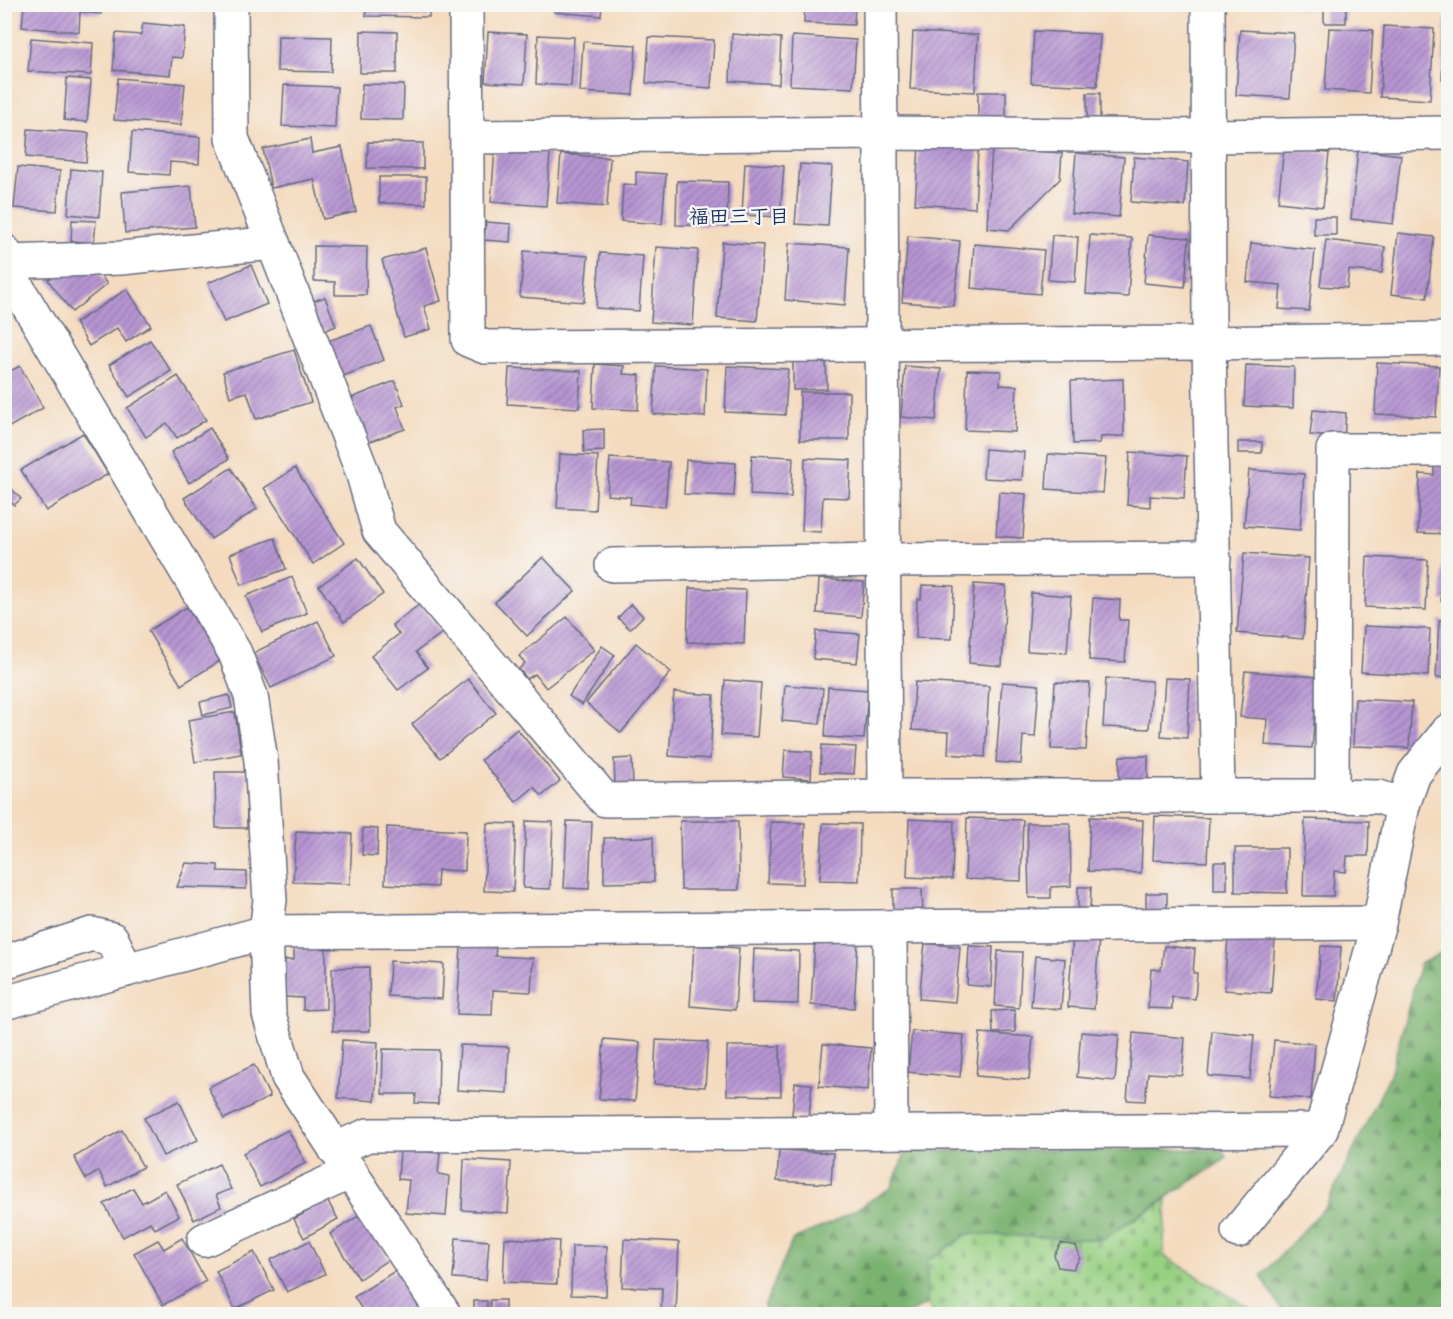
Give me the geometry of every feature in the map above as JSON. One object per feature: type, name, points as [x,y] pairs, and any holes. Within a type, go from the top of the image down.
[{"type":"street","points":[[231,4],[232,138],[362,471],[380,531],[605,800],[885,796],[1332,796],[1379,797],[1403,805]]},
{"type":"street","points":[[466,4],[468,340],[485,347],[1209,343],[1449,339]]},
{"type":"street","points":[[880,4],[885,796]]},
{"type":"street","points":[[1208,4],[1209,343],[1218,796]]},
{"type":"street","points":[[467,137],[880,133],[1209,136],[1449,133]]},
{"type":"street","points":[[273,243],[121,258],[6,256],[13,280],[235,653],[250,696],[261,761],[270,900],[266,932],[269,1014],[288,1077],[444,1314]]},
{"type":"street","points":[[1332,796],[1334,450],[1449,450]]},
{"type":"street","points":[[612,565],[882,560],[1214,558]]},
{"type":"street","points":[[1238,1231],[1321,1130],[1379,923],[1403,805],[1414,774],[1449,731]]},
{"type":"street","points":[[4,1003],[266,932],[1379,923]]},
{"type":"street","points":[[890,927],[891,1132]]},
{"type":"street","points":[[4,962],[92,934],[112,939],[126,970]]},
{"type":"street","points":[[204,1240],[343,1161],[368,1135],[1321,1130]]},
{"type":"green space","points":[[1448,949],[1448,1314],[1284,1314],[1261,1276],[1326,1206],[1390,1075],[1420,964]]},
{"type":"green space","points":[[1221,1149],[1227,1158],[1101,1240],[968,1234],[928,1261],[927,1304],[907,1314],[764,1314],[765,1304],[793,1239],[838,1220],[891,1188],[906,1151]]},
{"type":"green space","points":[[1167,1199],[1163,1255],[1259,1314],[934,1314],[927,1304],[927,1261],[968,1234],[1101,1240]]},
{"type":"building","points":[[366,4],[429,4],[429,17],[366,16]]},
{"type":"building","points":[[554,4],[602,4],[601,16],[554,12]]},
{"type":"building","points":[[805,4],[855,4],[854,25],[804,23]]},
{"type":"building","points":[[1297,4],[1346,4],[1346,23],[1324,23],[1324,9],[1297,9]]},
{"type":"building","points":[[24,5],[102,5],[101,14],[80,12],[79,32],[22,27]]},
{"type":"building","points":[[1445,20],[1448,20],[1448,80],[1442,79]]},
{"type":"building","points":[[143,23],[185,27],[182,58],[172,57],[170,75],[113,70],[116,33],[141,35]]},
{"type":"building","points":[[1384,26],[1434,29],[1430,100],[1380,97]]},
{"type":"building","points":[[1329,28],[1373,30],[1369,93],[1325,90]]},
{"type":"building","points":[[1240,30],[1294,33],[1290,98],[1236,95]]},
{"type":"building","points":[[361,31],[397,32],[397,73],[360,73]]},
{"type":"building","points":[[1034,31],[1100,34],[1097,86],[1031,83]]},
{"type":"building","points":[[488,32],[527,34],[524,84],[485,82]]},
{"type":"building","points":[[913,32],[978,35],[975,92],[910,89]]},
{"type":"building","points":[[732,34],[781,38],[779,84],[730,81]]},
{"type":"building","points":[[538,35],[574,37],[571,86],[536,84]]},
{"type":"building","points":[[278,36],[332,37],[331,72],[277,71]]},
{"type":"building","points":[[792,36],[856,40],[853,88],[790,85]]},
{"type":"building","points":[[649,37],[714,40],[711,88],[646,83]]},
{"type":"building","points":[[31,38],[93,43],[91,75],[28,71]]},
{"type":"building","points":[[583,42],[636,45],[633,95],[580,92]]},
{"type":"building","points":[[67,78],[91,80],[87,122],[64,120]]},
{"type":"building","points":[[118,78],[185,84],[181,125],[114,120]]},
{"type":"building","points":[[362,84],[404,85],[403,120],[361,119]]},
{"type":"building","points":[[284,85],[337,87],[335,128],[282,126]]},
{"type":"building","points":[[978,92],[1006,92],[1006,121],[978,122]]},
{"type":"building","points":[[1087,93],[1100,93],[1100,122],[1087,122]]},
{"type":"building","points":[[28,129],[89,133],[86,162],[26,157]]},
{"type":"building","points":[[132,132],[200,137],[199,164],[170,162],[169,175],[129,172]]},
{"type":"building","points":[[310,139],[312,153],[342,147],[356,212],[323,219],[314,179],[271,188],[263,149]]},
{"type":"building","points":[[368,142],[423,143],[423,169],[367,168]]},
{"type":"building","points":[[919,146],[978,150],[975,208],[915,204]]},
{"type":"building","points":[[992,148],[1062,153],[1060,179],[1009,230],[987,228]]},
{"type":"building","points":[[1284,148],[1329,153],[1323,207],[1278,202]]},
{"type":"building","points":[[495,149],[550,153],[546,206],[491,202]]},
{"type":"building","points":[[1358,150],[1401,155],[1393,224],[1351,219]]},
{"type":"building","points":[[1076,153],[1124,157],[1119,217],[1071,213]]},
{"type":"building","points":[[561,154],[610,158],[607,207],[557,203]]},
{"type":"building","points":[[1134,157],[1188,162],[1185,206],[1131,202]]},
{"type":"building","points":[[745,163],[784,166],[780,217],[742,215]]},
{"type":"building","points":[[800,164],[832,166],[828,226],[795,224]]},
{"type":"building","points":[[18,167],[60,171],[57,211],[14,208]]},
{"type":"building","points":[[71,169],[102,172],[99,217],[68,214]]},
{"type":"building","points":[[636,172],[666,174],[662,224],[621,221],[623,184],[636,185]]},
{"type":"building","points":[[379,177],[426,177],[426,204],[379,203]]},
{"type":"building","points":[[677,181],[728,182],[727,226],[676,225]]},
{"type":"building","points":[[191,186],[195,227],[125,233],[122,192]]},
{"type":"building","points":[[1314,217],[1336,217],[1336,235],[1314,235]]},
{"type":"building","points":[[72,220],[96,221],[94,243],[71,241]]},
{"type":"building","points":[[486,222],[511,224],[510,242],[484,240]]},
{"type":"building","points":[[1398,233],[1434,237],[1427,298],[1391,294]]},
{"type":"building","points":[[1052,235],[1078,237],[1075,282],[1048,280]]},
{"type":"building","points":[[1090,235],[1132,238],[1128,297],[1086,294]]},
{"type":"building","points":[[1148,235],[1189,238],[1185,287],[1144,283]]},
{"type":"building","points":[[908,236],[960,241],[954,306],[902,302]]},
{"type":"building","points":[[1326,240],[1385,247],[1382,273],[1349,270],[1347,288],[1320,286]]},
{"type":"building","points":[[722,242],[763,245],[757,321],[717,318]]},
{"type":"building","points":[[789,243],[849,247],[845,305],[785,300]]},
{"type":"building","points":[[1251,243],[1315,250],[1309,311],[1279,309],[1281,285],[1247,282]]},
{"type":"building","points":[[974,244],[1044,250],[1040,294],[971,288]]},
{"type":"building","points":[[314,246],[367,247],[366,295],[335,295],[335,282],[314,281]]},
{"type":"building","points":[[656,247],[698,250],[693,325],[651,322]]},
{"type":"building","points":[[426,248],[441,301],[424,306],[431,329],[404,337],[382,260]]},
{"type":"building","points":[[524,251],[588,256],[584,302],[520,297]]},
{"type":"building","points":[[600,253],[643,256],[639,311],[596,308]]},
{"type":"building","points":[[251,265],[267,304],[224,322],[208,283]]},
{"type":"building","points":[[63,268],[97,270],[107,284],[72,312],[48,280]]},
{"type":"building","points":[[127,289],[151,326],[126,342],[117,328],[89,346],[75,323]]},
{"type":"building","points":[[325,297],[336,326],[316,334],[305,304]]},
{"type":"building","points":[[371,326],[384,360],[341,377],[328,341]]},
{"type":"building","points":[[150,340],[171,371],[129,397],[109,365]]},
{"type":"building","points":[[294,350],[311,402],[256,419],[247,392],[230,397],[223,372]]},
{"type":"building","points":[[826,361],[827,389],[793,390],[793,362]]},
{"type":"building","points":[[1377,363],[1439,366],[1436,417],[1375,414]]},
{"type":"building","points":[[595,364],[624,366],[623,374],[640,375],[638,410],[593,408]]},
{"type":"building","points":[[1246,365],[1294,367],[1293,408],[1244,406]]},
{"type":"building","points":[[20,366],[43,408],[4,430],[4,374]]},
{"type":"building","points":[[656,366],[707,369],[705,417],[653,414]]},
{"type":"building","points":[[727,366],[788,369],[785,415],[725,412]]},
{"type":"building","points":[[905,366],[941,369],[936,420],[901,417]]},
{"type":"building","points":[[509,368],[581,371],[579,408],[507,404]]},
{"type":"building","points":[[967,370],[1001,371],[1000,385],[1017,386],[1015,432],[965,430]]},
{"type":"building","points":[[178,376],[206,420],[177,438],[167,423],[146,437],[127,408]]},
{"type":"building","points":[[1123,379],[1124,436],[1101,437],[1100,443],[1073,444],[1071,381]]},
{"type":"building","points":[[395,381],[404,404],[397,407],[405,429],[368,442],[351,398]]},
{"type":"building","points":[[800,392],[849,392],[849,440],[800,440]]},
{"type":"building","points":[[1313,410],[1346,413],[1344,438],[1310,435]]},
{"type":"building","points":[[210,428],[229,459],[189,483],[171,452]]},
{"type":"building","points":[[604,429],[604,451],[584,452],[583,430]]},
{"type":"building","points":[[83,433],[108,474],[46,511],[21,470]]},
{"type":"building","points":[[1238,442],[1262,442],[1262,453],[1238,453]]},
{"type":"building","points":[[985,449],[1024,452],[1022,480],[983,478]]},
{"type":"building","points":[[1130,452],[1187,456],[1184,498],[1150,496],[1150,507],[1127,505]]},
{"type":"building","points":[[560,454],[598,456],[595,510],[557,508]]},
{"type":"building","points":[[1048,454],[1106,458],[1103,493],[1046,489]]},
{"type":"building","points":[[752,455],[793,457],[791,497],[750,495]]},
{"type":"building","points":[[610,458],[669,462],[665,507],[630,504],[631,497],[607,495]]},
{"type":"building","points":[[805,458],[851,460],[849,498],[823,497],[821,532],[802,531]]},
{"type":"building","points":[[686,460],[736,463],[734,496],[684,494]]},
{"type":"building","points":[[1434,465],[1448,466],[1448,534],[1418,533],[1420,474],[1434,475]]},
{"type":"building","points":[[231,468],[257,509],[211,539],[184,498]]},
{"type":"building","points":[[295,468],[344,543],[313,564],[264,488]]},
{"type":"building","points":[[1249,470],[1304,474],[1300,530],[1244,526]]},
{"type":"building","points":[[10,487],[21,499],[14,505],[4,495]]},
{"type":"building","points":[[999,492],[1026,494],[1023,538],[996,536]]},
{"type":"building","points":[[275,538],[286,569],[241,585],[230,554]]},
{"type":"building","points":[[1443,552],[1448,552],[1448,601],[1441,601]]},
{"type":"building","points":[[1244,553],[1309,558],[1303,639],[1237,633]]},
{"type":"building","points":[[543,557],[575,591],[527,636],[495,602]]},
{"type":"building","points":[[1367,557],[1428,560],[1426,610],[1365,607]]},
{"type":"building","points":[[358,558],[383,594],[344,622],[319,586]]},
{"type":"building","points":[[292,577],[307,613],[262,632],[246,596]]},
{"type":"building","points":[[819,579],[864,582],[861,617],[817,613]]},
{"type":"building","points":[[974,584],[1006,586],[1002,666],[969,663]]},
{"type":"building","points":[[922,585],[954,586],[952,639],[916,638],[917,599],[921,599]]},
{"type":"building","points":[[689,588],[746,590],[744,644],[687,642]]},
{"type":"building","points":[[1031,593],[1071,596],[1067,653],[1027,651]]},
{"type":"building","points":[[1093,598],[1120,600],[1119,620],[1128,620],[1125,662],[1089,660]]},
{"type":"building","points":[[420,604],[442,633],[416,652],[428,668],[398,690],[371,656],[399,634],[392,625]]},
{"type":"building","points":[[631,604],[643,616],[630,629],[618,618]]},
{"type":"building","points":[[187,607],[220,661],[181,685],[148,631]]},
{"type":"building","points":[[567,617],[594,650],[546,688],[535,674],[527,679],[519,669],[525,663],[519,656]]},
{"type":"building","points":[[1439,620],[1448,621],[1448,678],[1436,678]]},
{"type":"building","points":[[318,621],[336,656],[271,688],[253,653]]},
{"type":"building","points":[[1364,626],[1430,629],[1428,676],[1361,672]]},
{"type":"building","points":[[816,631],[860,634],[857,663],[813,659]]},
{"type":"building","points":[[636,643],[671,672],[621,733],[586,703]]},
{"type":"building","points":[[602,646],[615,655],[582,705],[569,696]]},
{"type":"building","points":[[1245,671],[1318,677],[1312,748],[1265,745],[1267,719],[1240,717]]},
{"type":"building","points":[[1106,678],[1152,681],[1149,729],[1103,727]]},
{"type":"building","points":[[1165,678],[1190,679],[1187,738],[1161,736]]},
{"type":"building","points":[[468,679],[496,713],[440,758],[412,724]]},
{"type":"building","points":[[725,680],[761,683],[757,737],[721,735]]},
{"type":"building","points":[[915,682],[989,686],[985,757],[948,754],[949,732],[912,730]]},
{"type":"building","points":[[1002,682],[1039,685],[1035,737],[1023,736],[1021,764],[996,762]]},
{"type":"building","points":[[1055,682],[1090,683],[1086,750],[1051,749]]},
{"type":"building","points":[[785,685],[823,688],[820,724],[782,721]]},
{"type":"building","points":[[828,687],[868,690],[864,739],[825,737]]},
{"type":"building","points":[[674,692],[714,695],[710,759],[669,756]]},
{"type":"building","points":[[229,695],[232,708],[203,715],[200,702]]},
{"type":"building","points":[[1355,699],[1412,702],[1409,748],[1353,746]]},
{"type":"building","points":[[235,712],[241,754],[195,762],[188,720]]},
{"type":"building","points":[[517,729],[560,781],[542,796],[534,787],[516,802],[481,760]]},
{"type":"building","points":[[822,745],[856,747],[854,774],[820,772]]},
{"type":"building","points":[[785,750],[812,752],[811,779],[783,777]]},
{"type":"building","points":[[1120,756],[1148,756],[1148,780],[1119,780]]},
{"type":"building","points":[[632,758],[633,786],[615,786],[614,759]]},
{"type":"building","points":[[215,772],[246,772],[247,828],[216,828]]},
{"type":"building","points":[[1155,816],[1209,818],[1207,862],[1153,860]]},
{"type":"building","points":[[1090,817],[1143,820],[1141,873],[1088,871]]},
{"type":"building","points":[[967,818],[1023,820],[1021,881],[965,879]]},
{"type":"building","points":[[909,819],[954,821],[952,879],[907,877]]},
{"type":"building","points":[[1305,819],[1369,821],[1368,856],[1347,856],[1346,872],[1334,871],[1333,896],[1303,896]]},
{"type":"building","points":[[526,821],[553,822],[550,889],[523,888]]},
{"type":"building","points":[[567,821],[592,822],[589,889],[564,888]]},
{"type":"building","points":[[680,821],[738,821],[739,890],[681,890]]},
{"type":"building","points":[[771,822],[805,823],[803,884],[768,883]]},
{"type":"building","points":[[487,823],[516,824],[513,892],[484,891]]},
{"type":"building","points":[[823,823],[860,824],[859,881],[820,880]]},
{"type":"building","points":[[1027,823],[1070,823],[1071,886],[1051,887],[1051,898],[1029,898]]},
{"type":"building","points":[[387,827],[466,831],[465,871],[438,870],[437,887],[385,884]]},
{"type":"building","points":[[363,828],[378,829],[377,856],[362,855]]},
{"type":"building","points":[[296,831],[352,834],[350,884],[293,882]]},
{"type":"building","points":[[653,837],[654,882],[604,883],[604,838]]},
{"type":"building","points":[[1235,848],[1287,848],[1287,893],[1235,892]]},
{"type":"building","points":[[1214,862],[1227,862],[1227,890],[1214,890]]},
{"type":"building","points":[[186,863],[218,865],[218,871],[247,872],[246,889],[177,887]]},
{"type":"building","points":[[1078,887],[1091,887],[1090,912],[1078,912]]},
{"type":"building","points":[[893,889],[922,889],[923,915],[893,915]]},
{"type":"building","points":[[1146,893],[1167,893],[1167,912],[1146,913]]},
{"type":"building","points":[[1073,935],[1099,937],[1094,1009],[1068,1007]]},
{"type":"building","points":[[1228,937],[1275,940],[1271,993],[1224,990]]},
{"type":"building","points":[[815,938],[858,941],[854,1008],[811,1005]]},
{"type":"building","points":[[925,943],[960,947],[955,1002],[919,999]]},
{"type":"building","points":[[694,945],[739,948],[735,1010],[690,1006]]},
{"type":"building","points":[[461,946],[496,948],[495,956],[533,958],[531,992],[493,990],[492,1015],[457,1014]]},
{"type":"building","points":[[969,946],[993,947],[991,987],[967,985]]},
{"type":"building","points":[[1164,946],[1195,949],[1193,973],[1197,973],[1195,999],[1172,997],[1172,1009],[1148,1008],[1151,969],[1161,970]]},
{"type":"building","points":[[1321,946],[1341,947],[1337,1001],[1316,999]]},
{"type":"building","points":[[294,948],[326,948],[326,1009],[303,1010],[303,998],[285,997],[285,960],[294,960]]},
{"type":"building","points":[[754,949],[799,951],[798,1004],[752,1003]]},
{"type":"building","points":[[998,951],[1022,952],[1019,1008],[995,1006]]},
{"type":"building","points":[[1035,956],[1065,959],[1061,1009],[1031,1007]]},
{"type":"building","points":[[390,961],[444,964],[442,999],[388,996]]},
{"type":"building","points":[[369,967],[370,1031],[333,1031],[332,968]]},
{"type":"building","points":[[1015,1010],[1015,1032],[993,1033],[992,1011]]},
{"type":"building","points":[[912,1031],[964,1035],[960,1077],[908,1072]]},
{"type":"building","points":[[1212,1031],[1254,1035],[1250,1079],[1208,1076]]},
{"type":"building","points":[[1081,1032],[1119,1035],[1115,1081],[1077,1077]]},
{"type":"building","points":[[980,1033],[1033,1037],[1029,1080],[976,1076]]},
{"type":"building","points":[[1133,1033],[1185,1038],[1182,1075],[1148,1073],[1145,1101],[1127,1100]]},
{"type":"building","points":[[604,1039],[640,1042],[635,1101],[599,1099]]},
{"type":"building","points":[[342,1040],[378,1042],[375,1101],[338,1098]]},
{"type":"building","points":[[656,1040],[708,1042],[705,1087],[654,1084]]},
{"type":"building","points":[[1274,1040],[1315,1044],[1311,1099],[1269,1096]]},
{"type":"building","points":[[823,1044],[871,1048],[868,1090],[819,1086]]},
{"type":"building","points":[[460,1045],[509,1047],[507,1093],[457,1090]]},
{"type":"building","points":[[727,1046],[780,1046],[781,1096],[727,1095]]},
{"type":"building","points":[[383,1049],[439,1050],[438,1104],[415,1103],[416,1094],[382,1094]]},
{"type":"building","points":[[254,1065],[270,1097],[224,1119],[208,1087]]},
{"type":"building","points":[[795,1083],[812,1084],[809,1117],[792,1115]]},
{"type":"building","points":[[179,1101],[198,1140],[163,1156],[144,1118]]},
{"type":"building","points":[[122,1130],[143,1167],[107,1187],[99,1171],[86,1179],[74,1157]]},
{"type":"building","points":[[288,1130],[306,1163],[260,1187],[243,1153]]},
{"type":"building","points":[[400,1150],[440,1153],[438,1174],[449,1176],[446,1216],[406,1213],[409,1180],[398,1179]]},
{"type":"building","points":[[779,1150],[833,1153],[831,1184],[777,1181]]},
{"type":"building","points":[[464,1159],[511,1162],[508,1213],[462,1210]]},
{"type":"building","points":[[219,1164],[231,1189],[216,1195],[221,1207],[194,1220],[177,1184]]},
{"type":"building","points":[[133,1188],[142,1203],[165,1190],[179,1216],[155,1229],[150,1222],[123,1237],[104,1204]]},
{"type":"building","points":[[327,1200],[338,1219],[304,1238],[294,1219]]},
{"type":"building","points":[[360,1215],[389,1259],[359,1279],[330,1234]]},
{"type":"building","points":[[182,1238],[206,1281],[163,1305],[134,1253],[158,1240],[164,1249]]},
{"type":"building","points":[[456,1238],[489,1241],[486,1280],[453,1278]]},
{"type":"building","points":[[505,1238],[559,1241],[557,1284],[503,1282]]},
{"type":"building","points":[[624,1239],[679,1242],[676,1313],[661,1312],[662,1288],[622,1287]]},
{"type":"building","points":[[309,1241],[325,1274],[287,1292],[270,1260]]},
{"type":"building","points":[[1061,1243],[1076,1246],[1080,1258],[1073,1269],[1058,1267],[1054,1255]]},
{"type":"building","points":[[572,1246],[607,1246],[606,1296],[571,1295]]},
{"type":"building","points":[[254,1252],[274,1290],[235,1309],[216,1271]]},
{"type":"building","points":[[398,1269],[426,1314],[365,1314],[354,1297]]},
{"type":"building","points":[[490,1300],[505,1300],[505,1314],[490,1314]]},
{"type":"building","points":[[474,1301],[487,1301],[487,1314],[474,1314]]},
{"type":"district","name":"福田三丁目","points":[[739,219]]}]
